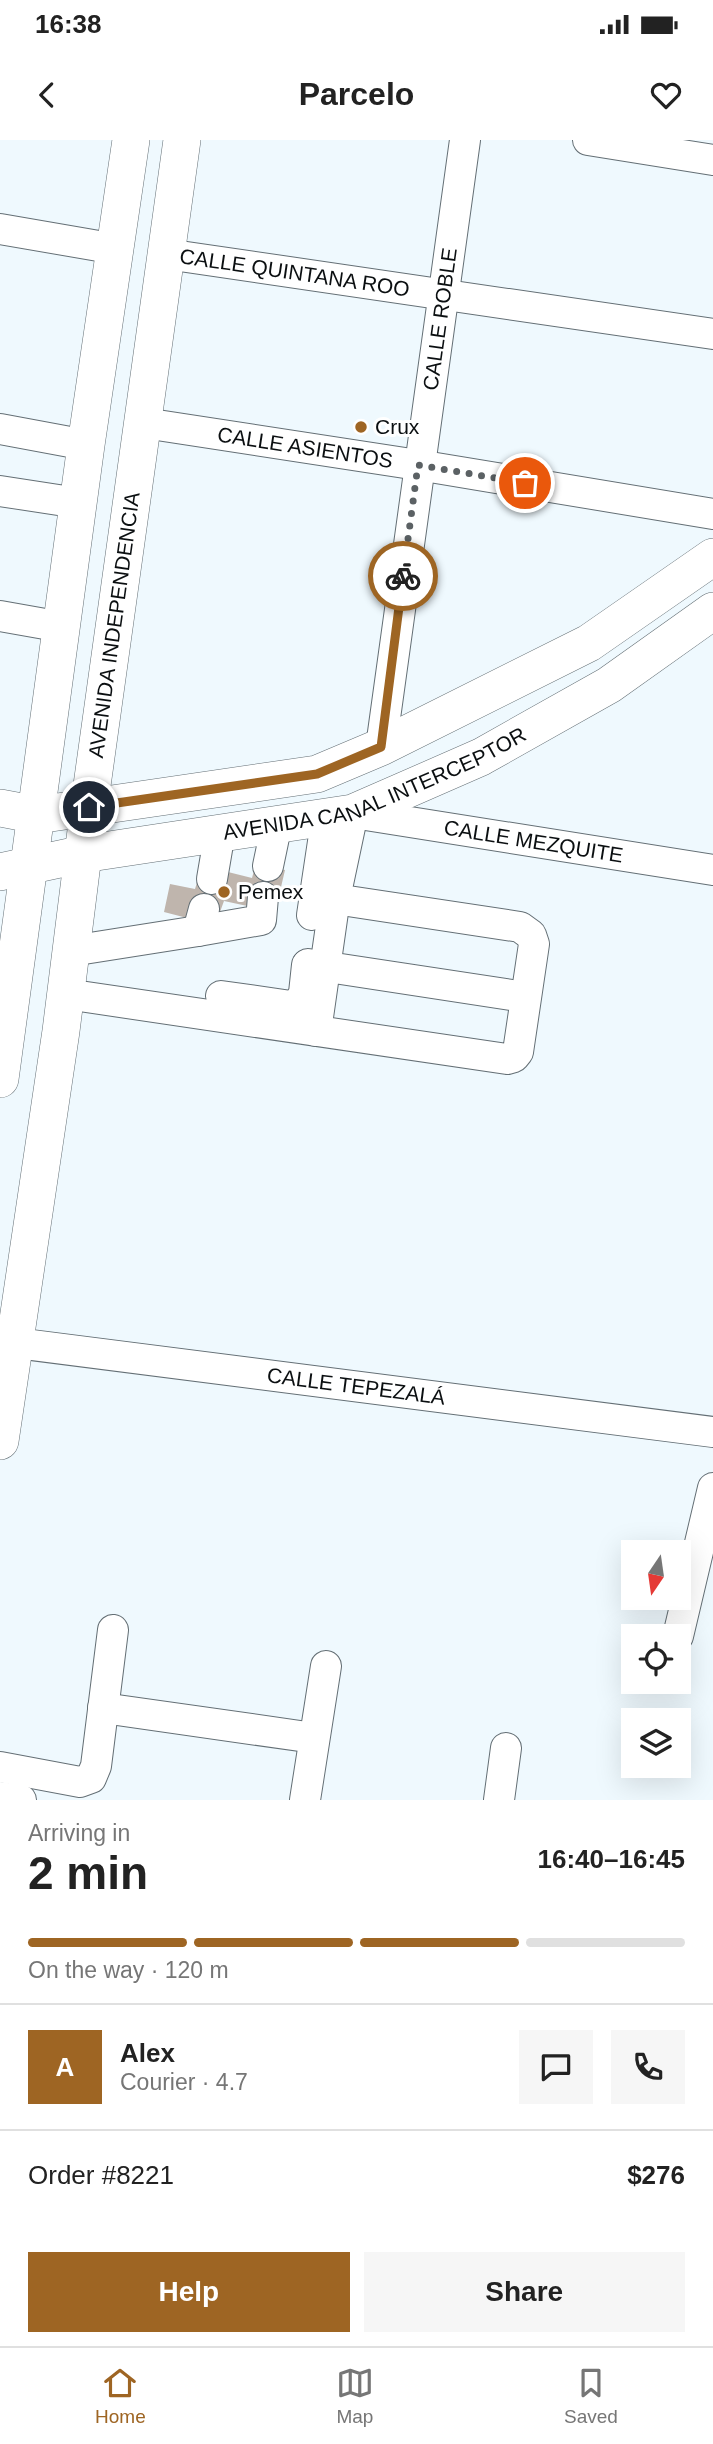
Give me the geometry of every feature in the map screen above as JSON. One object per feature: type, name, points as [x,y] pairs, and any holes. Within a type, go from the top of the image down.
[{"type":"main road","points":[[0,1079],[15,868],[37,815],[86,445],[131,140]]},
{"type":"main road","name":"AVENIDA INDEPENDENCIA","points":[[0,1441],[7,1342],[68,973],[182,140]]},
{"type":"main road","name":"AVENIDA CANAL INTERCEPTOR","points":[[0,808],[37,815],[317,774],[381,747],[589,643],[713,557]]},
{"type":"main road","name":"AVENIDA CANAL INTERCEPTOR","points":[[15,868],[83,854],[340,814],[481,757],[610,685],[713,611]]},
{"type":"street","name":"CALLE ROBLE","points":[[381,747],[465,140]]},
{"type":"street","points":[[588,140],[713,160]]},
{"type":"street","points":[[0,229],[116,249]]},
{"type":"street","name":"CALLE QUINTANA ROO","points":[[166,254],[713,334]]},
{"type":"street","name":"CALLE ASIENTOS","points":[[144,423],[713,514]]},
{"type":"street","points":[[0,429],[86,445]]},
{"type":"street","points":[[0,491],[78,503]]},
{"type":"street","points":[[0,616],[62,627]]},
{"type":"street","points":[[316,1031],[316,965],[321,901],[340,814]]},
{"type":"street","name":"CALLE MEZQUITE","points":[[340,814],[713,870]]},
{"type":"street","points":[[268,866],[277,823]]},
{"type":"street","points":[[212,879],[220,832]]},
{"type":"street","points":[[321,901],[520,927],[531,935],[534,944],[518,1052],[514,1058],[507,1059],[316,1031],[68,973],[201,920],[321,901]]},
{"type":"street","points":[[68,973],[292,1006],[299,1003],[316,965]]},
{"type":"street","points":[[316,965],[525,997]]},
{"type":"street","name":"CALLE TEPEZALÁ","points":[[7,1342],[713,1432]]},
{"type":"street","points":[[681,1624],[713,1488]]},
{"type":"street","points":[[0,1767],[80,1782],[91,1778],[96,1766],[113,1630]]},
{"type":"street","points":[[305,1800],[326,1667]]},
{"type":"street","points":[[103,1708],[314,1738]]},
{"type":"street","points":[[499,1800],[506,1748]]},
{"type":"street","points":[[0,1797],[21,1800]]},
{"type":"building","name":"Pemex","points":[[256,863],[285,870],[278,900],[252,907],[224,901],[220,912],[194,907],[191,919],[164,912],[170,884],[195,889],[199,876],[226,882],[228,872],[252,878]]},
{"type":"way so far","points":[[403,576],[418,465],[525,483]]},
{"type":"place","name":"Crux","points":[[361,427]]},
{"type":"place","name":"Pemex","points":[[224,892]]},
{"type":"route","points":[[89,807],[317,774],[381,747],[403,576]]}]
